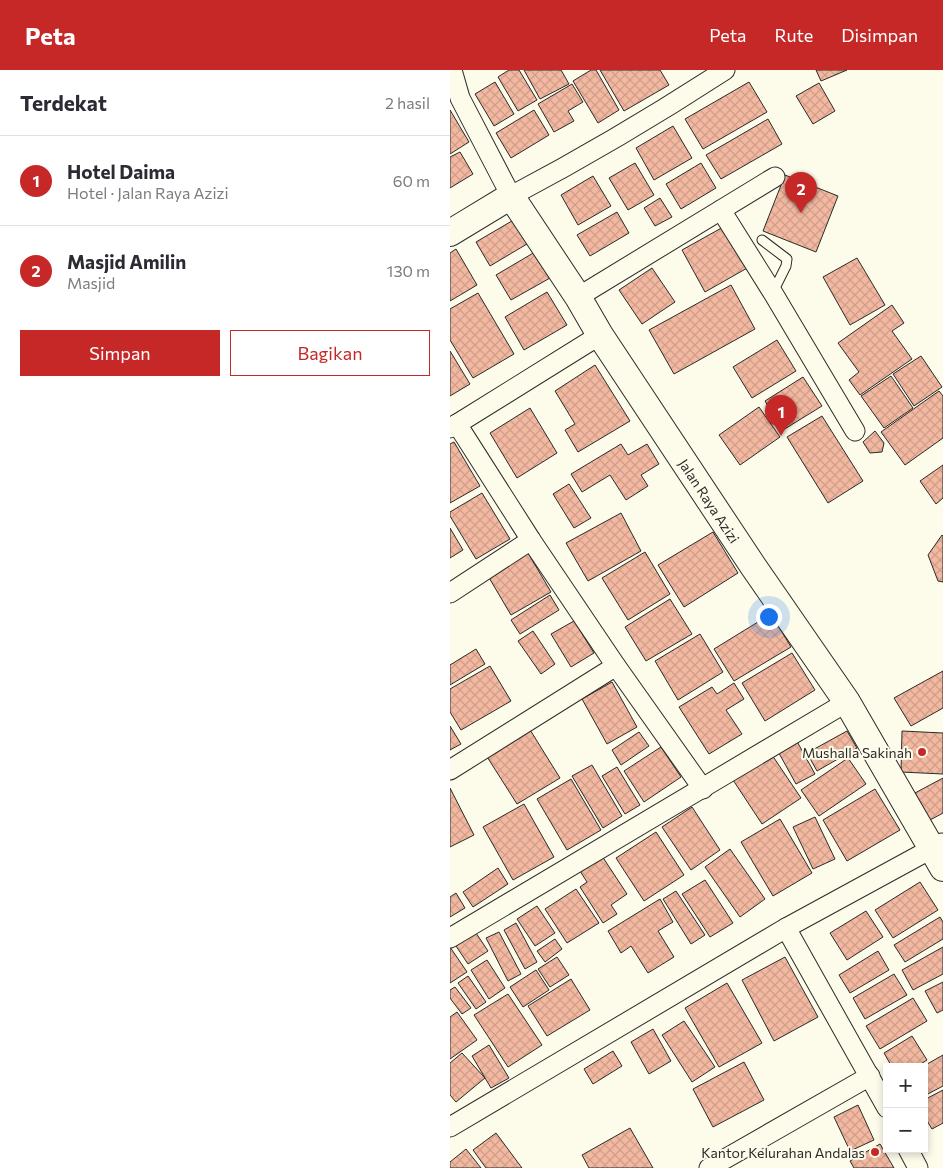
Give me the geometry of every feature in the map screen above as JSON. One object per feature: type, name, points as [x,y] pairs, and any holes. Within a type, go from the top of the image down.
[{"type":"street","points":[[452,70],[455,101],[512,196]]},
{"type":"street","points":[[450,233],[660,112],[725,70]]},
{"type":"street","points":[[578,297],[774,177]]},
{"type":"street","name":"Jalan Raya Azizi","points":[[512,196],[578,297],[600,335],[753,566],[847,702],[939,853]]},
{"type":"street","points":[[721,210],[855,431]]},
{"type":"street","points":[[600,335],[453,426],[616,666],[703,788]]},
{"type":"street","points":[[450,593],[531,540]]},
{"type":"street","points":[[450,770],[616,666]]},
{"type":"street","points":[[450,938],[847,702]]},
{"type":"street","points":[[452,1123],[786,928],[939,853]]},
{"type":"street","points":[[786,928],[883,1100]]},
{"type":"street","points":[[709,1168],[870,1076]]},
{"type":"street","points":[[910,1153],[918,1168]]},
{"type":"lane","points":[[762,240],[787,259],[786,266],[773,293]]},
{"type":"building","points":[[509,70],[519,70],[537,100],[518,111],[498,77]]},
{"type":"building","points":[[524,70],[561,70],[569,84],[540,99]]},
{"type":"building","points":[[591,70],[596,70],[619,110],[598,123],[573,81]]},
{"type":"building","points":[[600,70],[660,70],[669,85],[624,111]]},
{"type":"building","points":[[816,70],[847,70],[821,81]]},
{"type":"building","points":[[495,82],[514,114],[494,126],[475,94]]},
{"type":"building","points":[[749,82],[767,112],[703,149],[685,119]]},
{"type":"building","points":[[819,83],[835,111],[813,124],[796,96]]},
{"type":"building","points":[[572,84],[583,102],[568,111],[574,121],[554,132],[538,104]]},
{"type":"building","points":[[450,110],[469,142],[450,154]]},
{"type":"building","points":[[534,110],[549,135],[511,158],[496,133]]},
{"type":"building","points":[[768,119],[782,144],[721,179],[706,155]]},
{"type":"building","points":[[673,126],[692,158],[654,180],[636,148]]},
{"type":"building","points":[[460,152],[473,174],[450,188],[450,157]]},
{"type":"building","points":[[635,163],[654,195],[628,210],[609,178]]},
{"type":"building","points":[[701,163],[716,188],[681,209],[666,184]]},
{"type":"building","points":[[785,175],[838,196],[816,252],[763,231]]},
{"type":"building","points":[[593,176],[611,206],[578,225],[561,195]]},
{"type":"building","points":[[660,198],[672,217],[655,226],[644,208]]},
{"type":"building","points":[[617,212],[629,233],[590,256],[577,235]]},
{"type":"building","points":[[517,218],[532,241],[490,266],[476,242]]},
{"type":"building","points":[[725,226],[749,267],[705,292],[682,250]]},
{"type":"building","points":[[456,249],[477,285],[450,301],[450,253]]},
{"type":"building","points":[[535,252],[550,278],[511,300],[496,275]]},
{"type":"building","points":[[857,258],[885,305],[850,325],[823,277]]},
{"type":"building","points":[[652,268],[675,302],[642,324],[619,290]]},
{"type":"building","points":[[731,285],[755,329],[674,374],[649,330]]},
{"type":"building","points":[[547,292],[567,325],[524,350],[505,317]]},
{"type":"building","points":[[478,293],[514,354],[473,378],[450,340],[450,309]]},
{"type":"building","points":[[892,305],[904,323],[892,331],[912,359],[860,395],[849,380],[859,372],[838,343]]},
{"type":"building","points":[[777,340],[796,371],[752,398],[733,367]]},
{"type":"building","points":[[450,351],[470,384],[450,396]]},
{"type":"building","points":[[921,356],[942,387],[914,406],[893,374]]},
{"type":"building","points":[[595,365],[630,421],[578,452],[565,430],[575,424],[555,391]]},
{"type":"building","points":[[891,376],[913,408],[884,428],[861,396]]},
{"type":"building","points":[[803,377],[822,406],[783,430],[765,401]]},
{"type":"building","points":[[939,391],[943,396],[943,438],[905,465],[881,432]]},
{"type":"building","points":[[759,407],[780,437],[740,465],[719,435]]},
{"type":"building","points":[[530,408],[557,453],[517,478],[490,433]]},
{"type":"building","points":[[822,416],[863,481],[828,503],[787,437]]},
{"type":"building","points":[[875,431],[884,443],[882,452],[870,453],[863,442]]},
{"type":"building","points":[[454,442],[480,486],[450,503],[450,444]]},
{"type":"building","points":[[621,444],[628,455],[647,444],[659,464],[641,475],[648,486],[626,500],[610,475],[582,492],[571,474]]},
{"type":"building","points":[[943,465],[943,498],[936,504],[920,481]]},
{"type":"building","points":[[569,484],[591,518],[574,528],[553,494]]},
{"type":"building","points":[[482,493],[510,539],[476,559],[450,516],[450,512]]},
{"type":"building","points":[[621,513],[641,551],[588,581],[566,543]]},
{"type":"building","points":[[450,528],[463,550],[450,558]]},
{"type":"building","points":[[713,532],[738,573],[684,607],[658,565]]},
{"type":"building","points":[[942,535],[943,582],[938,581],[928,555]]},
{"type":"building","points":[[645,552],[670,594],[628,620],[602,578]]},
{"type":"building","points":[[528,553],[551,592],[511,615],[488,576]]},
{"type":"building","points":[[550,595],[559,610],[520,634],[511,620]]},
{"type":"building","points":[[670,599],[692,634],[646,661],[625,627]]},
{"type":"building","points":[[771,614],[791,647],[734,681],[714,649]]},
{"type":"building","points":[[574,621],[594,653],[571,667],[551,634]]},
{"type":"building","points":[[533,631],[555,664],[541,674],[518,641]]},
{"type":"building","points":[[700,634],[723,672],[678,700],[655,661]]},
{"type":"building","points":[[476,649],[485,664],[450,685],[450,665]]},
{"type":"building","points":[[792,653],[815,690],[765,721],[742,683]]},
{"type":"building","points":[[490,666],[511,701],[461,730],[450,712],[450,689]]},
{"type":"building","points":[[943,671],[943,708],[911,726],[894,698]]},
{"type":"building","points":[[612,682],[637,727],[607,744],[582,699]]},
{"type":"building","points":[[734,683],[744,699],[726,710],[742,734],[709,754],[679,707],[712,687],[717,694]]},
{"type":"building","points":[[527,725],[560,778],[517,804],[484,752]]},
{"type":"building","points":[[450,726],[461,744],[450,750]]},
{"type":"building","points":[[847,731],[857,748],[817,771],[807,753]]},
{"type":"building","name":"Mushalla Sakinah","points":[[902,731],[943,733],[943,774],[901,772]]},
{"type":"building","points":[[639,732],[649,746],[621,765],[612,750]]},
{"type":"building","points":[[794,736],[815,774],[796,784],[775,746]]},
{"type":"building","points":[[661,747],[681,777],[644,802],[624,771]]},
{"type":"building","points":[[772,755],[801,798],[762,824],[733,780]]},
{"type":"building","points":[[848,758],[866,784],[819,816],[801,790]]},
{"type":"building","points":[[592,765],[622,816],[603,828],[572,776]]},
{"type":"building","points":[[617,767],[640,805],[625,814],[602,776]]},
{"type":"building","points":[[943,778],[943,813],[930,820],[915,793]]},
{"type":"building","points":[[571,779],[601,830],[567,850],[537,799]]},
{"type":"building","points":[[450,788],[474,835],[450,847]]},
{"type":"building","points":[[875,789],[900,830],[847,861],[823,820]]},
{"type":"building","points":[[524,804],[554,857],[513,880],[483,827]]},
{"type":"building","points":[[692,807],[720,850],[691,870],[662,827]]},
{"type":"building","points":[[815,817],[835,859],[813,869],[793,827]]},
{"type":"building","points":[[780,819],[812,873],[773,896],[741,842]]},
{"type":"building","points":[[656,832],[684,875],[644,901],[616,858]]},
{"type":"building","points":[[730,849],[765,899],[740,917],[705,867]]},
{"type":"building","points":[[602,856],[627,894],[611,905],[617,914],[603,923],[580,887],[587,882],[580,871]]},
{"type":"building","points":[[498,868],[508,884],[473,907],[463,892]]},
{"type":"building","points":[[705,880],[733,923],[710,937],[682,894]]},
{"type":"building","points":[[920,882],[938,910],[893,938],[875,910]]},
{"type":"building","points":[[576,889],[599,923],[567,943],[545,909]]},
{"type":"building","points":[[676,891],[705,935],[691,944],[663,899]]},
{"type":"building","points":[[456,893],[465,908],[450,917],[450,897]]},
{"type":"building","points":[[660,899],[673,922],[658,931],[674,957],[648,973],[631,946],[621,953],[608,931]]},
{"type":"building","points":[[537,906],[555,933],[535,946],[517,919]]},
{"type":"building","points":[[866,911],[883,937],[847,960],[830,933]]},
{"type":"building","points":[[940,917],[943,922],[943,939],[905,962],[894,945]]},
{"type":"building","points":[[516,923],[537,962],[525,969],[504,930]]},
{"type":"building","points":[[474,930],[488,951],[468,964],[454,943]]},
{"type":"building","points":[[499,932],[521,974],[508,981],[486,938]]},
{"type":"building","points":[[555,939],[562,949],[545,962],[537,951]]},
{"type":"building","points":[[450,947],[467,972],[450,983]]},
{"type":"building","points":[[943,947],[943,974],[913,990],[902,970]]},
{"type":"building","points":[[878,951],[889,970],[850,993],[839,975]]},
{"type":"building","points":[[557,957],[569,975],[550,987],[538,969]]},
{"type":"building","points":[[785,957],[818,1017],[774,1041],[742,980]]},
{"type":"building","points":[[487,960],[505,988],[489,999],[471,970]]},
{"type":"building","points":[[536,970],[549,990],[523,1007],[510,987]]},
{"type":"building","points":[[894,974],[907,995],[865,1019],[853,998]]},
{"type":"building","points":[[468,976],[486,1002],[476,1009],[458,983]]},
{"type":"building","points":[[571,979],[590,1010],[547,1036],[528,1006]]},
{"type":"building","points":[[943,982],[943,1010],[937,1013],[925,991]]},
{"type":"building","points":[[727,983],[762,1043],[719,1067],[685,1008]]},
{"type":"building","points":[[455,987],[471,1008],[462,1014],[450,998],[450,990]]},
{"type":"building","points":[[508,994],[542,1045],[508,1067],[474,1015]]},
{"type":"building","points":[[913,998],[927,1021],[880,1049],[866,1026]]},
{"type":"building","points":[[457,1012],[477,1040],[450,1059],[450,1017]]},
{"type":"building","points":[[684,1021],[715,1067],[692,1082],[662,1035]]},
{"type":"building","points":[[653,1029],[671,1061],[649,1074],[631,1042]]},
{"type":"building","points":[[912,1036],[927,1060],[922,1063],[890,1063],[884,1053]]},
{"type":"building","points":[[489,1045],[509,1078],[491,1088],[472,1056]]},
{"type":"building","points":[[613,1051],[622,1066],[593,1084],[584,1069]]},
{"type":"building","points":[[462,1053],[485,1078],[456,1102],[450,1095],[450,1063]]},
{"type":"building","points":[[943,1055],[943,1086],[928,1094],[928,1064]]},
{"type":"building","points":[[744,1062],[764,1100],[713,1127],[693,1089]]},
{"type":"building","points":[[943,1090],[943,1123],[932,1129],[928,1122],[928,1098]]},
{"type":"building","points":[[858,1105],[874,1140],[850,1151],[834,1117]]},
{"type":"building","points":[[630,1128],[653,1168],[589,1168],[582,1155]]},
{"type":"building","points":[[496,1133],[522,1168],[486,1168],[473,1150]]},
{"type":"building","name":"Kantor Kelurahan Andalas","points":[[880,1144],[883,1153],[885,1153],[894,1168],[854,1168],[850,1161]]},
{"type":"building","points":[[466,1149],[481,1168],[450,1168],[450,1162]]},
{"type":"place","name":"Masjid Amilin","points":[[801,213]]},
{"type":"place","name":"Hotel Daima","points":[[781,436]]},
{"type":"place","name":"Mushalla Sakinah","points":[[922,752]]},
{"type":"place","name":"Kantor Kelurahan Andalas","points":[[875,1152]]}]
